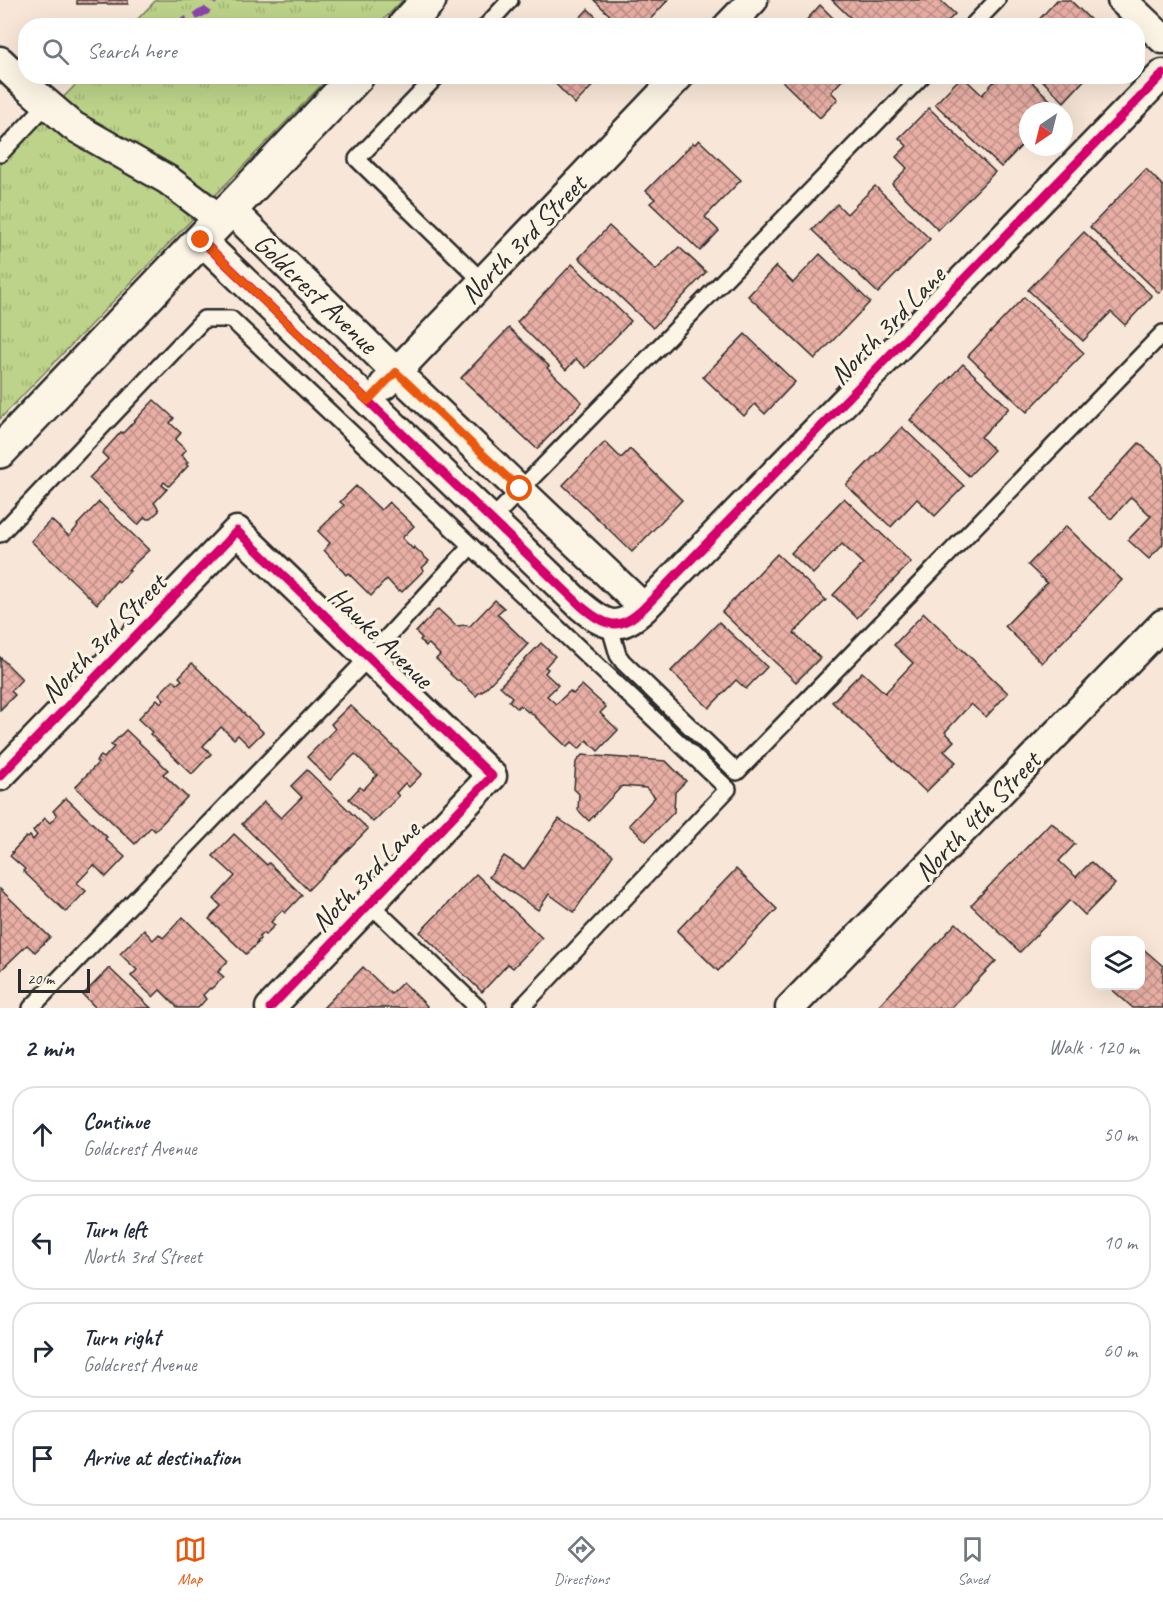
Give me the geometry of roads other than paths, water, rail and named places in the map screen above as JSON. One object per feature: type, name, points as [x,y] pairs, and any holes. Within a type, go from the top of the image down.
[{"type":"main road","points":[[412,18],[429,0]]},
{"type":"main road","points":[[0,451],[349,84]]},
{"type":"street","points":[[736,18],[753,0]]},
{"type":"street","points":[[1122,0],[1141,18]]},
{"type":"street","points":[[1145,22],[1163,39]]},
{"type":"street","points":[[0,61],[18,77]]},
{"type":"street","name":"North 3rd Lane","points":[[644,608],[1163,74]]},
{"type":"street","points":[[25,84],[73,126],[168,180],[217,223]]},
{"type":"street","name":"North 3rd Street","points":[[368,401],[671,84]]},
{"type":"street","name":"Goldcrest Avenue","points":[[217,223],[396,372],[644,608]]},
{"type":"street","name":"Goldcrest Avenue","points":[[217,223],[368,401],[581,606],[594,617],[609,624]]},
{"type":"street","name":"North 3rd Street","points":[[1,774],[237,531]]},
{"type":"street","name":"Hawke Avenue","points":[[237,531],[492,776]]},
{"type":"street","points":[[609,624],[623,623],[644,608]]},
{"type":"street","name":"North 4th Street","points":[[790,1008],[1163,624]]},
{"type":"street","name":"Noth 3rd Lane","points":[[270,1008],[492,776]]},
{"type":"lane","points":[[493,18],[510,0]]},
{"type":"lane","points":[[980,18],[997,0]]},
{"type":"lane","points":[[429,84],[357,159],[482,281]]},
{"type":"lane","points":[[491,520],[914,84]]},
{"type":"lane","points":[[0,154],[47,104]]},
{"type":"lane","points":[[0,534],[204,319],[231,319],[728,789],[521,1008]]},
{"type":"lane","points":[[609,624],[618,655],[623,662],[737,772],[1163,333]]},
{"type":"lane","points":[[31,1008],[369,657],[471,546]]},
{"type":"lane","points":[[370,904],[478,1008]]}]
